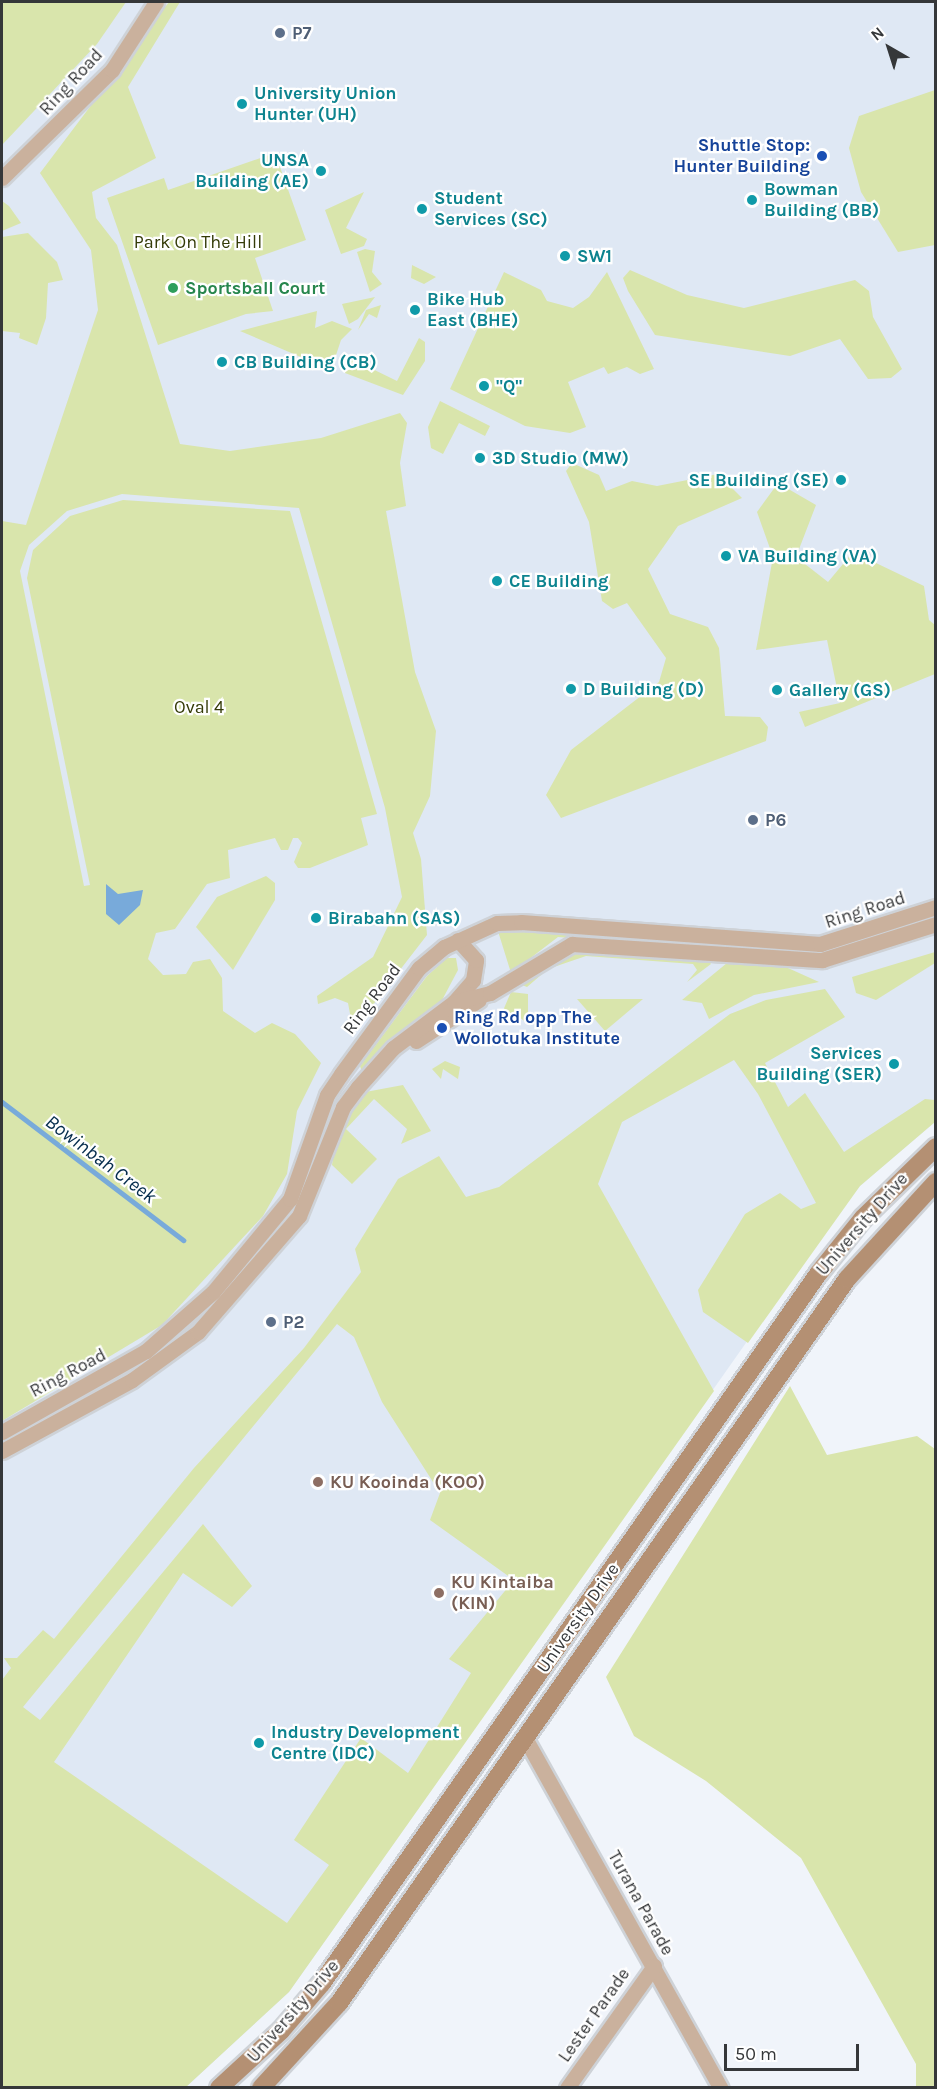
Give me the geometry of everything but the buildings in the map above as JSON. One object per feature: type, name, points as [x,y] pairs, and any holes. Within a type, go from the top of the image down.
[{"type":"main road","name":"University Drive","points":[[219,2088],[281,2031],[322,1983],[818,1274],[863,1218],[936,1147]]},
{"type":"main road","name":"University Drive","points":[[261,2088],[339,2003],[847,1279],[936,1182]]},
{"type":"street","name":"Ring Road","points":[[2,178],[112,70],[156,2]]},
{"type":"street","name":"Ring Road","points":[[2,1432],[146,1351],[191,1316],[290,1199],[327,1095],[340,1074],[419,968],[458,940],[505,922],[798,945],[855,936],[936,907]]},
{"type":"street","name":"Ring Road","points":[[2,1451],[132,1380],[198,1332],[298,1216],[312,1195],[343,1107],[373,1069],[454,1002],[490,993],[572,944],[822,960],[936,924]]},
{"type":"street","points":[[798,945],[819,952],[886,933],[916,932]]},
{"type":"street","points":[[629,933],[711,946],[718,955]]},
{"type":"street","points":[[454,1002],[473,980],[476,960],[458,940]]},
{"type":"street","points":[[373,1069],[490,993]]},
{"type":"street","name":"Turana Parade","points":[[525,1738],[721,2088]]},
{"type":"street","name":"Lester Parade","points":[[567,2088],[654,1966]]},
{"type":"shaded area","points":[[2,2],[935,2],[935,1122],[860,1186],[836,1215],[289,1992],[186,2087],[2,2088]]},
{"type":"green space","points":[[2,2],[126,2],[97,44],[2,145]]},
{"type":"green space","name":"Oval 4","points":[[169,2],[180,2],[128,87],[156,158],[92,192],[96,218],[117,245],[180,444],[230,451],[321,438],[400,413],[407,423],[400,463],[406,506],[386,511],[415,672],[436,731],[430,796],[413,833],[421,859],[427,935],[359,1023],[351,1019],[348,1003],[335,998],[318,1004],[317,996],[373,957],[402,897],[385,808],[299,508],[122,494],[67,511],[29,545],[20,571],[84,886],[90,885],[27,578],[33,550],[70,516],[123,500],[290,511],[377,814],[361,818],[368,845],[310,868],[298,868],[294,862],[302,843],[298,838],[293,838],[288,850],[281,850],[275,838],[228,850],[230,878],[207,884],[175,929],[156,933],[148,959],[163,975],[186,974],[193,962],[210,959],[222,978],[223,1011],[255,1033],[272,1023],[295,1034],[321,1063],[297,1111],[287,1174],[263,1216],[162,1325],[2,1421],[2,521],[26,525],[98,310],[91,250],[40,173]]},
{"type":"green space","points":[[935,90],[935,245],[898,252],[861,192],[849,148],[859,116]]},
{"type":"green space","name":"Park On The Hill","points":[[275,153],[306,240],[255,258],[273,311],[246,314],[158,345],[107,198],[164,178],[168,190]]},
{"type":"green space","points":[[364,192],[346,228],[367,239],[364,246],[341,254],[325,210]]},
{"type":"green space","points":[[2,201],[9,206],[21,223],[2,231]]},
{"type":"green space","points":[[28,233],[57,262],[63,280],[48,283],[46,318],[37,345],[19,338],[20,333],[2,331],[2,237]]},
{"type":"green space","points":[[365,249],[375,251],[372,272],[382,284],[370,292],[357,252]]},
{"type":"green space","points":[[412,265],[436,277],[424,284],[411,278]]},
{"type":"green space","points":[[630,270],[687,295],[744,308],[855,280],[869,291],[873,317],[902,369],[891,378],[868,379],[840,339],[790,356],[655,335],[628,291],[623,278]]},
{"type":"green space","points":[[504,272],[541,290],[547,301],[573,308],[589,297],[607,272],[654,369],[640,374],[627,367],[608,374],[604,367],[568,382],[586,427],[570,433],[525,426],[450,389]]},
{"type":"green space","points":[[375,297],[358,319],[349,324],[342,304]]},
{"type":"green space","points":[[381,305],[377,318],[369,314],[358,330],[366,310]]},
{"type":"green space","points":[[317,311],[315,328],[332,321],[352,329],[341,340],[331,370],[240,331]]},
{"type":"green space","points":[[419,338],[425,342],[425,361],[403,395],[345,373],[348,357],[397,381]]},
{"type":"green space","points":[[440,401],[490,426],[485,436],[459,423],[443,454],[431,448],[428,427]]},
{"type":"green space","points":[[572,463],[599,475],[606,491],[632,481],[657,486],[718,474],[742,498],[678,526],[648,569],[670,614],[708,627],[719,648],[725,716],[760,717],[768,727],[766,741],[561,818],[546,795],[571,750],[659,682],[666,658],[627,603],[613,609],[602,601],[589,522],[566,471]]},
{"type":"green space","points":[[778,483],[816,505],[796,557],[828,582],[853,552],[924,586],[929,620],[935,625],[935,674],[805,727],[799,712],[840,703],[827,640],[756,650],[773,557],[757,512]]},
{"type":"green space","points":[[266,876],[275,883],[275,900],[233,970],[196,927],[217,897]]},
{"type":"green space","points":[[497,928],[627,936],[661,945],[558,937],[511,973]]},
{"type":"green space","points":[[582,952],[709,961],[711,964],[687,982],[697,970],[693,964],[586,956],[548,969],[527,987],[517,983],[551,961]]},
{"type":"green space","points":[[935,952],[935,963],[876,1000],[856,993],[852,977]]},
{"type":"green space","points":[[447,958],[456,958],[458,970],[441,1002],[363,1074],[360,1066],[427,976]]},
{"type":"green space","points":[[727,963],[788,968],[819,982],[754,995],[709,1019],[702,1003],[682,1000]]},
{"type":"green space","points":[[825,989],[845,1017],[765,1063],[788,1107],[805,1093],[844,1152],[925,1099],[935,1100],[935,1122],[860,1186],[748,1343],[703,1312],[698,1290],[745,1214],[780,1193],[801,1209],[816,1203],[758,1094],[734,1060],[622,1122],[598,1184],[714,1391],[289,1992],[186,2087],[2,2087],[2,1680],[11,1668],[4,1658],[17,1658],[43,1630],[54,1639],[194,1468],[304,1348],[361,1272],[355,1249],[398,1179],[439,1156],[466,1197],[499,1187],[730,1014],[766,1000]],"holes":[[[337,1324],[354,1337],[382,1402],[440,1493],[430,1520],[514,1580],[449,1659],[471,1673],[408,1773],[361,1738],[294,1840],[329,1865],[287,1923],[54,1762],[183,1573],[232,1607],[252,1586],[203,1524],[40,1720],[23,1707]]]},
{"type":"green space","points":[[511,992],[528,994],[528,1024],[514,1013],[502,1013]]},
{"type":"green space","points":[[577,999],[643,999],[605,1031]]},
{"type":"green space","points":[[445,1061],[460,1067],[458,1079],[443,1069],[441,1079],[432,1069]]},
{"type":"green space","points":[[403,1085],[431,1131],[401,1144],[407,1129],[374,1099],[346,1129],[377,1159],[352,1184],[332,1165],[337,1129],[360,1093]]},
{"type":"green space","points":[[790,1386],[827,1455],[917,1436],[935,1449],[935,2087],[916,2087],[916,2064],[801,1858],[706,1781],[634,1736],[606,1677]]},
{"type":"water","points":[[106,884],[118,894],[143,890],[140,905],[119,925],[106,914]]},
{"type":"waterway","name":"Bowinbah Creek","points":[[2,1102],[183,1240]]},
{"type":"place","name":"P7","points":[[280,33]]},
{"type":"place","name":"University Union Hunter (UH)","points":[[242,104]]},
{"type":"place","name":"Shuttle Stop: Hunter Building","points":[[822,156]]},
{"type":"place","name":"UNSA Building (AE)","points":[[321,171]]},
{"type":"place","name":"Bowman Building (BB)","points":[[752,200]]},
{"type":"place","name":"Student Services (SC)","points":[[422,209]]},
{"type":"place","name":"SW1","points":[[565,256]]},
{"type":"place","name":"Sportsball Court","points":[[173,288]]},
{"type":"place","name":"Bike Hub East (BHE)","points":[[415,310]]},
{"type":"place","name":"CB Building (CB)","points":[[222,362]]},
{"type":"place","name":"\"Q\"","points":[[484,386]]},
{"type":"place","name":"3D Studio (MW)","points":[[480,458]]},
{"type":"place","name":"SE Building (SE)","points":[[841,480]]},
{"type":"place","name":"VA Building (VA)","points":[[726,556]]},
{"type":"place","name":"CE Building","points":[[497,581]]},
{"type":"place","name":"D Building (D)","points":[[571,689]]},
{"type":"place","name":"Gallery (GS)","points":[[777,690]]},
{"type":"place","name":"P6","points":[[753,820]]},
{"type":"place","name":"Birabahn (SAS)","points":[[316,918]]},
{"type":"place","name":"Ring Rd opp The Wollotuka Institute","points":[[442,1028]]},
{"type":"place","name":"Services Building (SER)","points":[[894,1064]]},
{"type":"place","name":"P2","points":[[271,1322]]},
{"type":"place","name":"KU Kooinda (KOO)","points":[[318,1482]]},
{"type":"place","name":"KU Kintaiba (KIN)","points":[[439,1593]]},
{"type":"place","name":"Industry Development Centre (IDC)","points":[[259,1743]]}]
